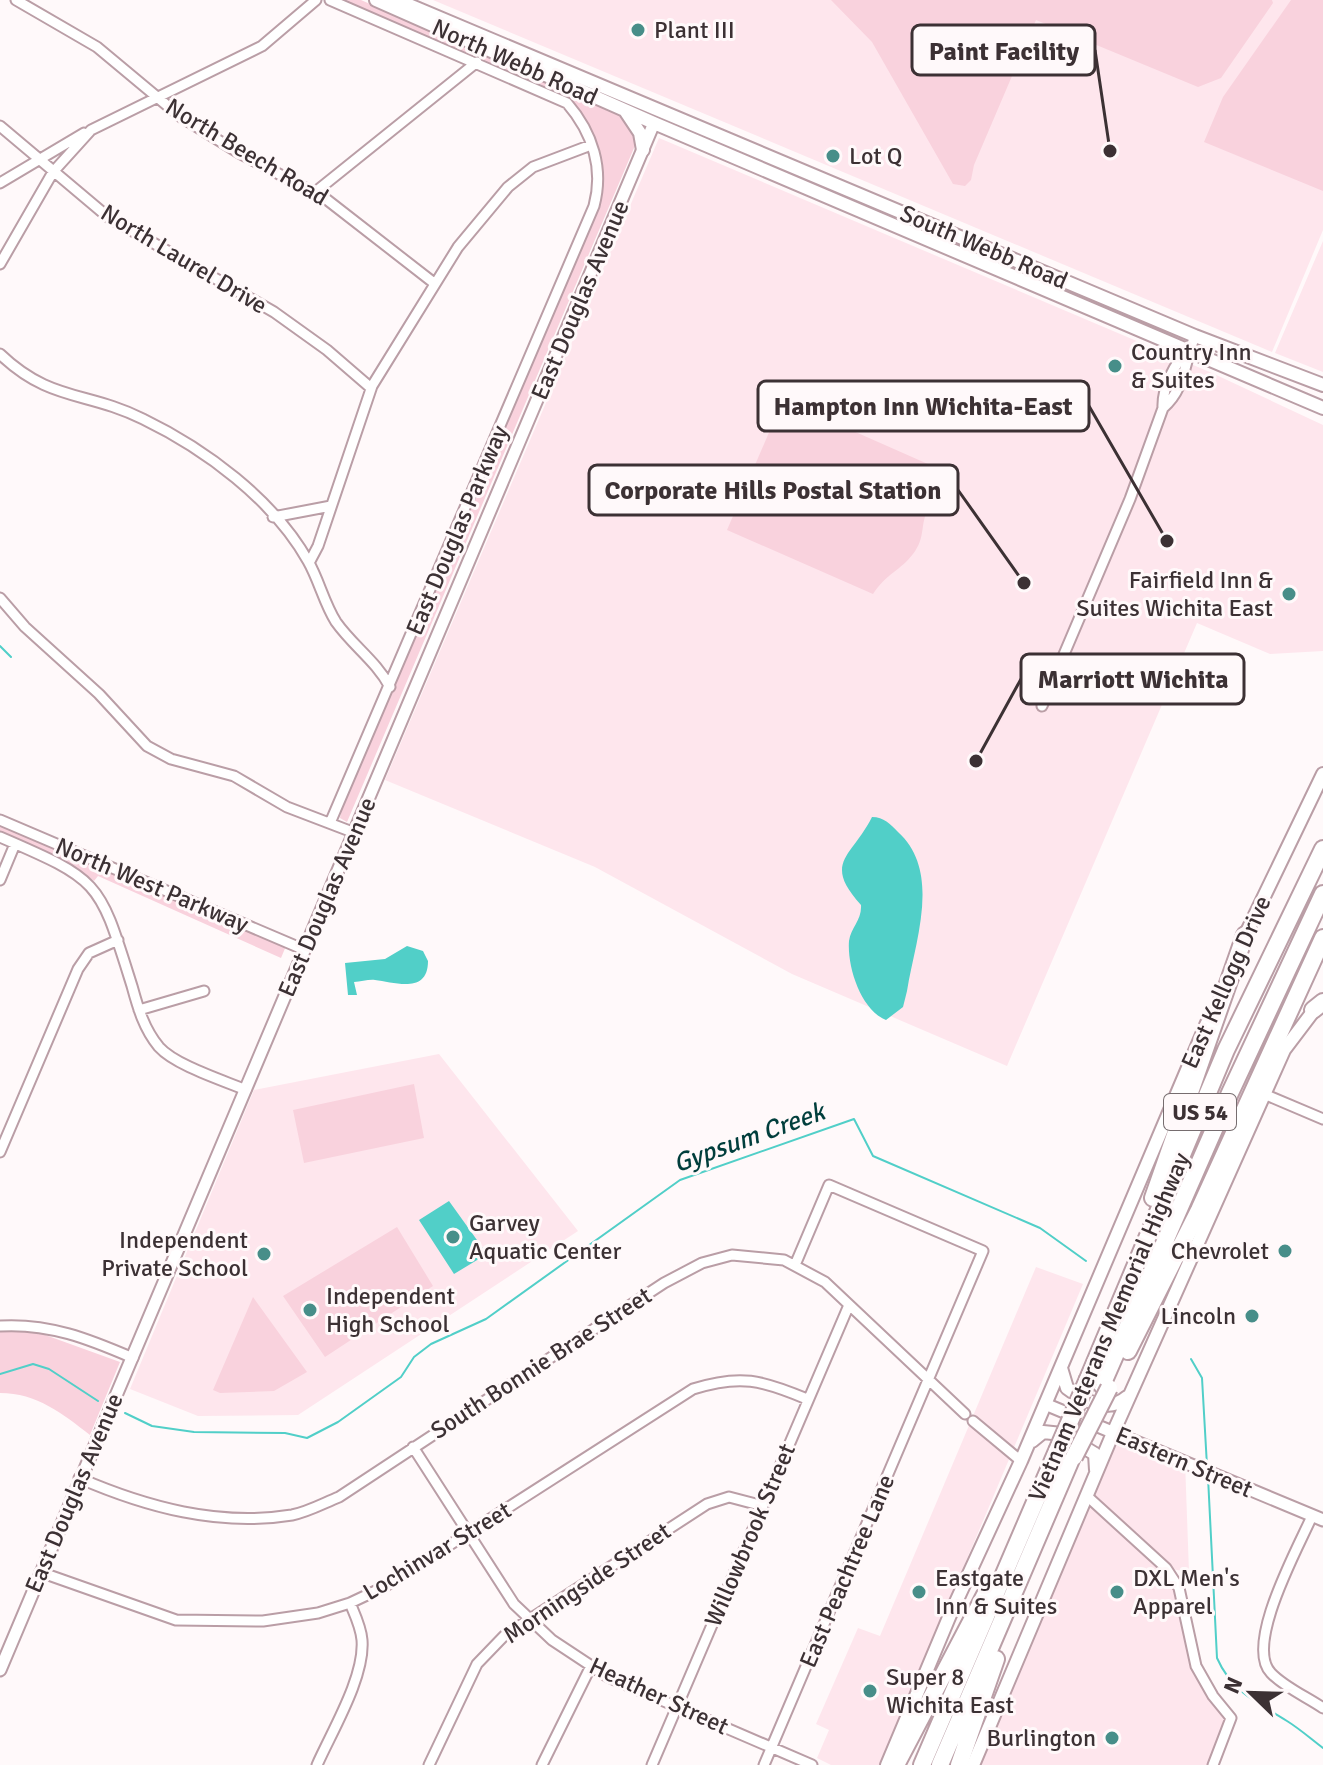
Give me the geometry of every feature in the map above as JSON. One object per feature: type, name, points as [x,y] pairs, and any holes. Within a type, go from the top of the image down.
[{"type":"highway","name":"Vietnam Veterans Memorial Highway","points":[[1100,1384],[1098,1356],[1226,1050],[1323,849]]},
{"type":"highway","name":"Vietnam Veterans Memorial Highway","points":[[940,1765],[1045,1521],[1068,1455],[1323,894]]},
{"type":"highway","points":[[1098,1356],[1245,935]]},
{"type":"highway","points":[[1100,1384],[1199,1210],[1323,938]]},
{"type":"highway","name":"Vietnam Veterans Memorial Highway","points":[[922,1765],[1043,1484],[1068,1455]]},
{"type":"highway","points":[[896,1765],[1043,1484]]},
{"type":"highway","points":[[959,1765],[1045,1521]]},
{"type":"main road","name":"North Webb Road","points":[[376,0],[654,123]]},
{"type":"main road","name":"North Webb Road","points":[[397,0],[647,105]]},
{"type":"main road","points":[[647,105],[654,123],[680,119]]},
{"type":"main road","name":"South Webb Road","points":[[647,105],[1195,336],[1323,385]]},
{"type":"main road","points":[[624,110],[636,125],[643,150]]},
{"type":"main road","name":"South Webb Road","points":[[654,123],[1323,408]]},
{"type":"main road","points":[[905,229],[911,216]]},
{"type":"main road","name":"East Kellogg Drive","points":[[887,1765],[950,1615],[1021,1461],[1245,935],[1323,774]]},
{"type":"main road","points":[[973,1765],[1113,1433],[1284,1050],[1320,1004]]},
{"type":"main road","points":[[1061,1365],[1067,1388],[1103,1406],[1116,1406],[1131,1394]]},
{"type":"main road","points":[[1027,1447],[1043,1432],[1062,1434],[1095,1454],[1096,1474]]},
{"type":"street","name":"North Beech Road","points":[[16,0],[97,47],[156,97],[239,153],[314,193],[434,283]]},
{"type":"street","points":[[0,183],[91,130],[262,46],[316,0]]},
{"type":"street","name":"East Douglas Parkway","points":[[330,0],[567,103],[581,119],[597,160],[600,184],[594,206],[330,823]]},
{"type":"street","points":[[314,193],[477,62]]},
{"type":"street","name":"East Douglas Avenue","points":[[0,1670],[654,123]]},
{"type":"street","name":"North Laurel Drive","points":[[0,126],[108,217],[274,312],[371,388]]},
{"type":"street","points":[[0,264],[53,172],[91,130]]},
{"type":"street","points":[[309,563],[371,388],[434,283],[487,208],[508,187],[533,167],[591,145]]},
{"type":"street","points":[[1042,706],[1126,509],[1163,408],[1174,398],[1189,363],[1189,350],[1195,336]]},
{"type":"street","points":[[0,354],[23,376],[55,392],[138,416],[194,444],[257,497],[309,563],[335,620],[348,639],[380,668],[390,687]]},
{"type":"street","points":[[273,517],[331,506]]},
{"type":"street","points":[[0,598],[25,627],[99,694],[147,746],[171,759],[234,776],[287,807],[355,833]]},
{"type":"street","name":"North West Parkway","points":[[0,820],[305,950]]},
{"type":"street","points":[[0,837],[78,873],[96,889],[108,910],[144,1025],[160,1049],[246,1090]]},
{"type":"street","points":[[0,880],[15,844]]},
{"type":"street","points":[[0,1152],[78,969],[89,953],[118,940]]},
{"type":"street","points":[[139,1010],[204,991]]},
{"type":"street","points":[[1264,1094],[1323,1119]]},
{"type":"street","name":"East Peachtree Lane","points":[[764,1765],[983,1251],[829,1185],[795,1265]]},
{"type":"street","name":"South Bonnie Brae Street","points":[[79,1478],[126,1499],[234,1520],[295,1515],[339,1497],[664,1283],[702,1263],[732,1255],[758,1255],[795,1265],[825,1282],[969,1418],[1021,1461]]},
{"type":"street","name":"Willowbrook Street","points":[[652,1765],[849,1305]]},
{"type":"street","points":[[0,1326],[29,1324],[70,1333],[133,1358]]},
{"type":"street","name":"Lochinvar Street","points":[[40,1572],[176,1620],[263,1621],[318,1613],[350,1603],[470,1535],[693,1389],[724,1379],[757,1380],[807,1399]]},
{"type":"street","name":"Eastern Street","points":[[1045,1404],[1317,1518]]},
{"type":"street","name":"Heather Street","points":[[413,1447],[527,1618],[608,1677],[812,1765]]},
{"type":"street","points":[[1087,1496],[1166,1568],[1179,1588],[1196,1666],[1213,1696],[1231,1718],[1213,1765]]},
{"type":"street","name":"Morningside Street","points":[[429,1765],[477,1664],[527,1618],[707,1504],[729,1497],[763,1506]]},
{"type":"street","points":[[1317,1518],[1269,1616],[1261,1645],[1271,1673],[1323,1708]]},
{"type":"street","points":[[317,1765],[357,1674],[362,1654],[362,1638],[350,1603]]},
{"type":"street","points":[[542,1765],[591,1666]]},
{"type":"shaded area","points":[[336,0],[361,0],[621,115],[630,121],[637,141],[347,822],[340,818],[342,806],[593,218],[600,179],[594,141],[586,124],[560,96],[542,85]]},
{"type":"shaded area","points":[[433,0],[1323,0],[1323,230],[1272,352]]},
{"type":"shaded area","points":[[831,0],[1272,0],[1273,3],[1221,78],[1198,87],[1036,20],[974,165],[971,180],[965,186],[953,184],[872,42]]},
{"type":"shaded area","points":[[1291,0],[1323,0],[1323,191],[1204,142],[1223,97]]},
{"type":"shaded area","points":[[659,138],[1212,373],[1323,425],[1323,651],[1270,654],[1197,623],[1007,1066],[792,974],[595,867],[385,780]]},
{"type":"shaded area","points":[[1323,241],[1323,372],[1275,353]]},
{"type":"shaded area","points":[[783,400],[946,472],[946,487],[925,515],[918,546],[873,594],[727,530]]},
{"type":"shaded area","points":[[0,826],[286,946],[281,958],[98,876],[94,881],[77,868],[0,835]]},
{"type":"shaded area","name":"Independent High School","points":[[439,1054],[578,1231],[298,1415],[198,1416],[130,1389],[254,1090]]},
{"type":"shaded area","points":[[414,1084],[424,1138],[304,1163],[293,1110]]},
{"type":"shaded area","points":[[397,1227],[433,1286],[325,1357],[283,1296]]},
{"type":"shaded area","points":[[1036,1267],[1083,1284],[880,1765],[831,1765],[817,1758],[829,1730],[816,1724],[858,1628],[880,1636]]},
{"type":"shaded area","points":[[253,1297],[307,1372],[274,1391],[220,1393],[213,1390]]},
{"type":"shaded area","points":[[0,1332],[37,1332],[120,1362],[90,1435],[38,1401],[0,1393]]},
{"type":"shaded area","points":[[1118,1433],[1185,1461],[1189,1572],[1171,1569],[1200,1665],[1233,1714],[1212,1765],[977,1765]]},
{"type":"water","points":[[872,817],[889,824],[911,848],[919,867],[922,887],[919,929],[903,1007],[886,1020],[869,1007],[853,975],[849,941],[861,905],[849,891],[842,869],[849,851]]},
{"type":"water","points":[[407,946],[423,951],[428,961],[427,972],[422,979],[409,984],[373,980],[354,982],[357,995],[348,995],[345,963],[385,959]]},
{"type":"water","name":"Garvey Aquatic Center","points":[[449,1201],[487,1254],[454,1274],[419,1220]]},
{"type":"waterway","points":[[0,646],[11,657]]},
{"type":"waterway","name":"Gypsum Creek","points":[[125,1413],[152,1426],[194,1432],[285,1433],[307,1438],[338,1422],[401,1377],[414,1357],[431,1344],[486,1319],[680,1180],[854,1119],[873,1156],[1040,1228],[1086,1261]]},
{"type":"waterway","name":"Gypsum Creek","points":[[1191,1359],[1202,1378],[1207,1466]]},
{"type":"waterway","name":"Gypsum Creek","points":[[0,1374],[33,1364],[49,1369],[98,1401]]},
{"type":"waterway","name":"Gypsum Creek","points":[[1208,1477],[1217,1658],[1230,1680],[1246,1695],[1323,1748]]},
{"type":"place","name":"Plant III","points":[[638,30]]},
{"type":"place","name":"Paint Facility","points":[[1110,151]]},
{"type":"place","name":"Lot Q","points":[[833,156]]},
{"type":"place","name":"Country Inn & Suites","points":[[1115,366]]},
{"type":"place","name":"Hampton Inn Wichita-East","points":[[1167,541]]},
{"type":"place","name":"Corporate Hills Postal Station","points":[[1024,583]]},
{"type":"place","name":"Fairfield Inn & Suites Wichita East","points":[[1289,594]]},
{"type":"place","name":"Marriott Wichita","points":[[976,761]]},
{"type":"place","name":"Garvey Aquatic Center","points":[[453,1237]]},
{"type":"place","name":"Chevrolet","points":[[1285,1251]]},
{"type":"place","name":"Independent Private School","points":[[264,1254]]},
{"type":"place","name":"Independent High School","points":[[310,1310]]},
{"type":"place","name":"Lincoln","points":[[1252,1316]]},
{"type":"place","name":"Eastgate Inn & Suites","points":[[919,1592]]},
{"type":"place","name":"DXL Men's Apparel","points":[[1117,1592]]},
{"type":"place","name":"Super 8 Wichita East","points":[[870,1691]]},
{"type":"place","name":"Burlington","points":[[1112,1738]]}]
